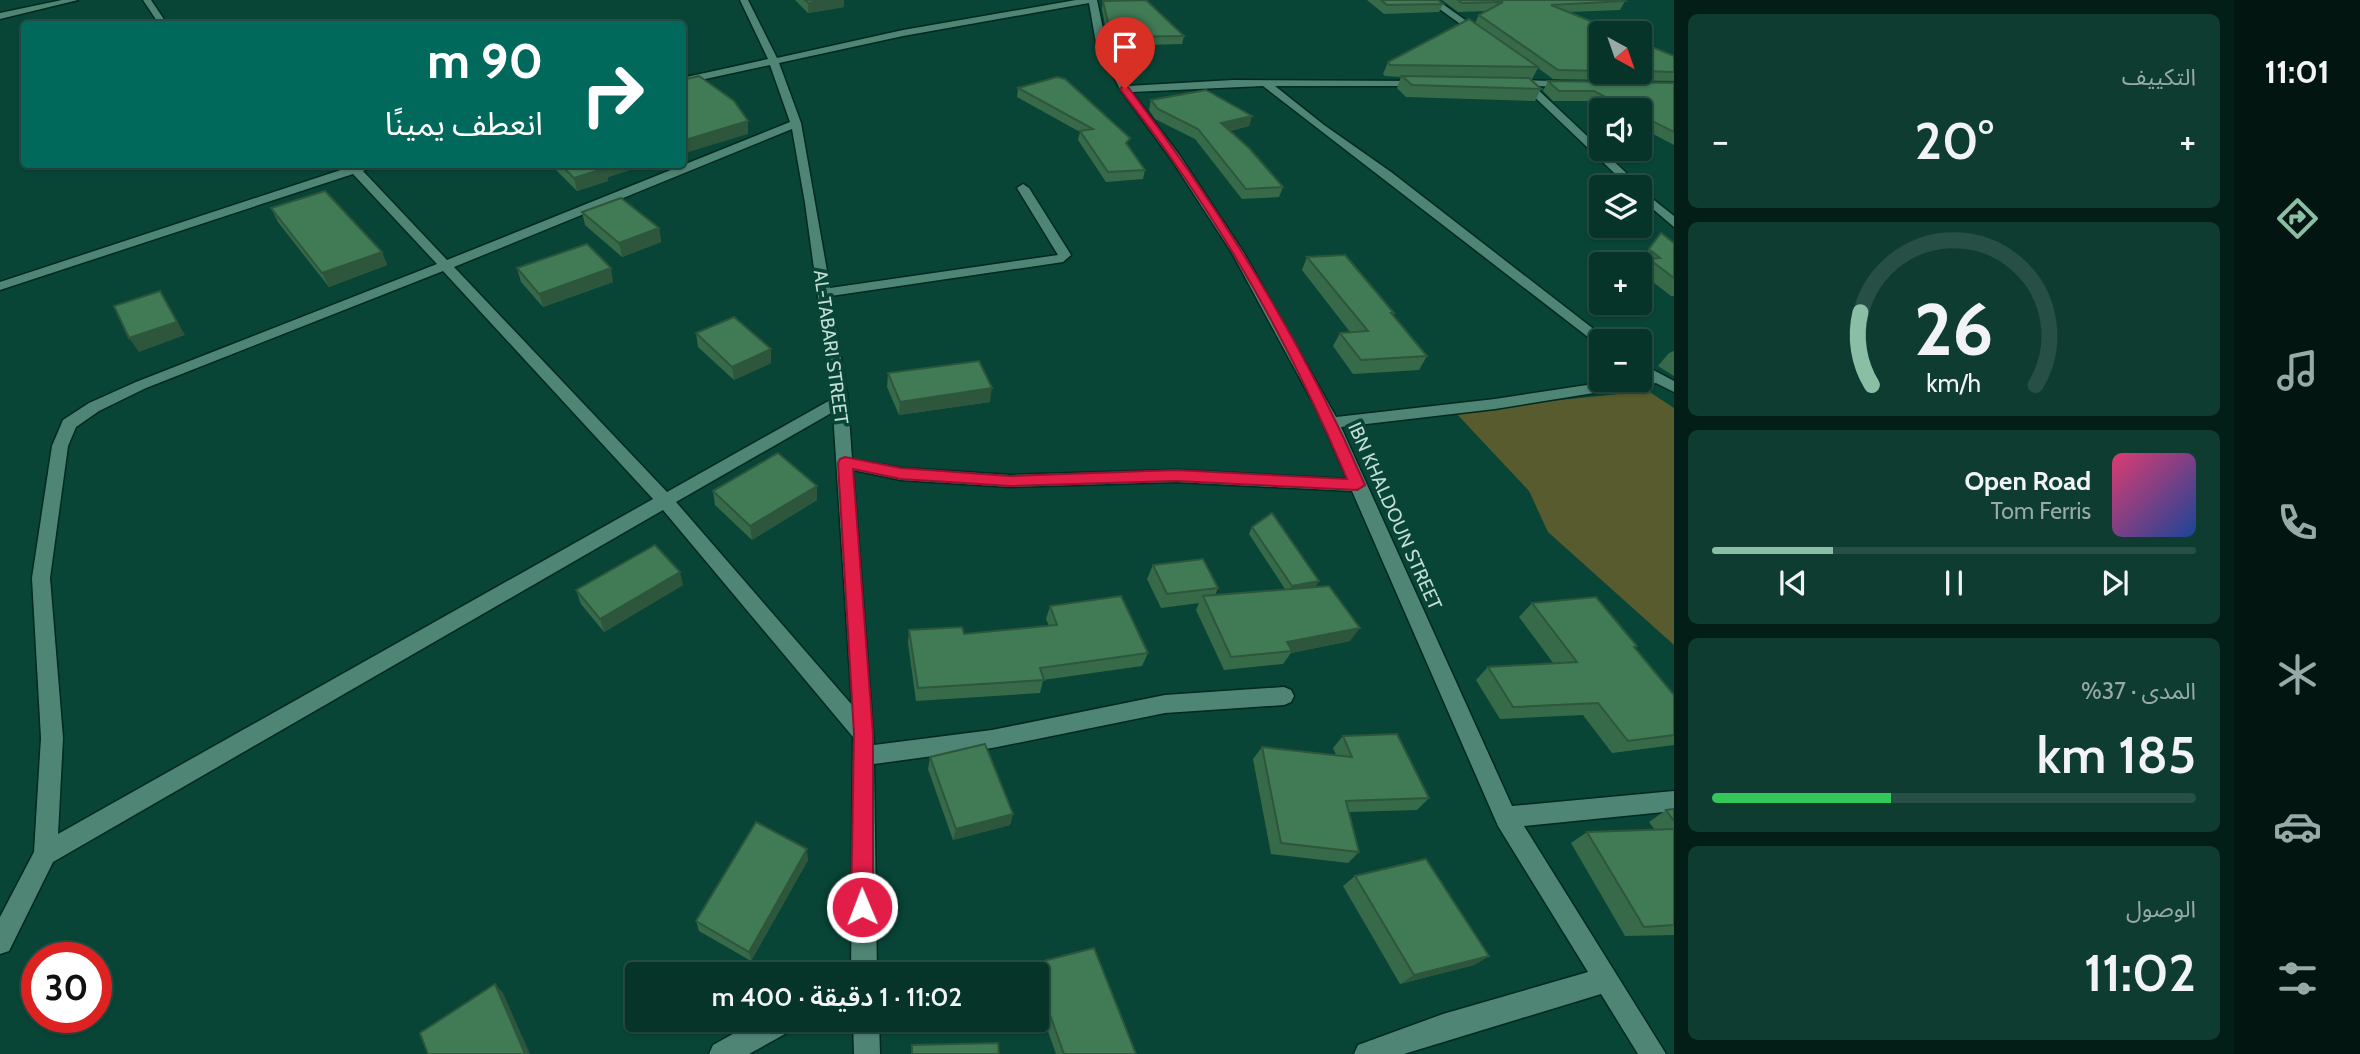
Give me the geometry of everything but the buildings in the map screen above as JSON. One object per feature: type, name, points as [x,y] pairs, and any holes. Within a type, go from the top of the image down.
[{"type":"street","points":[[0,16],[74,0]]},
{"type":"street","points":[[147,0],[161,21]]},
{"type":"street","name":"AL-TABARI STREET","points":[[744,0],[774,61],[796,123],[841,401],[864,734],[864,962]]},
{"type":"street","points":[[686,80],[917,30],[1092,0]]},
{"type":"street","name":"IBN KHALDOUN STREET","points":[[1092,0],[1101,43],[1125,89],[1176,158],[1238,253],[1331,423],[1506,818],[1653,1054]]},
{"type":"street","points":[[1432,0],[1485,38]]},
{"type":"street","points":[[1538,76],[1548,83]]},
{"type":"street","points":[[1265,83],[1589,331]]},
{"type":"street","points":[[1125,89],[1265,83],[1431,83]]},
{"type":"street","points":[[1499,83],[1584,85]]},
{"type":"street","points":[[1525,83],[1622,175]]},
{"type":"street","points":[[0,942],[45,853],[52,738],[40,578],[60,446],[69,424],[94,407],[141,385],[582,212],[796,123]]},
{"type":"street","points":[[0,286],[358,168]]},
{"type":"street","points":[[355,169],[666,502],[864,734]]},
{"type":"street","points":[[823,293],[1063,258],[1063,250],[1023,188]]},
{"type":"street","points":[[1652,203],[1674,223]]},
{"type":"street","points":[[1652,375],[1674,387]]},
{"type":"street","points":[[1331,423],[1419,415],[1568,394],[1657,378]]},
{"type":"street","points":[[45,853],[841,401]]},
{"type":"street","points":[[845,463],[901,474],[1010,481],[1176,476],[1357,485]]},
{"type":"street","points":[[864,756],[992,739],[1166,704],[1284,696]]},
{"type":"street","points":[[1506,818],[1563,810],[1674,801]]},
{"type":"street","points":[[1367,1054],[1443,1027],[1605,980]]},
{"type":"street","points":[[722,1054],[763,1032]]},
{"type":"street","points":[[866,1032],[867,1054]]},
{"type":"green space","points":[[1638,392],[1650,392],[1674,408],[1674,645],[1548,532],[1529,491],[1454,411]]},
{"type":"route","points":[[862,907],[864,734],[845,463],[901,474],[1010,481],[1176,476],[1357,485],[1325,410],[1238,253],[1176,158],[1125,89]]}]
